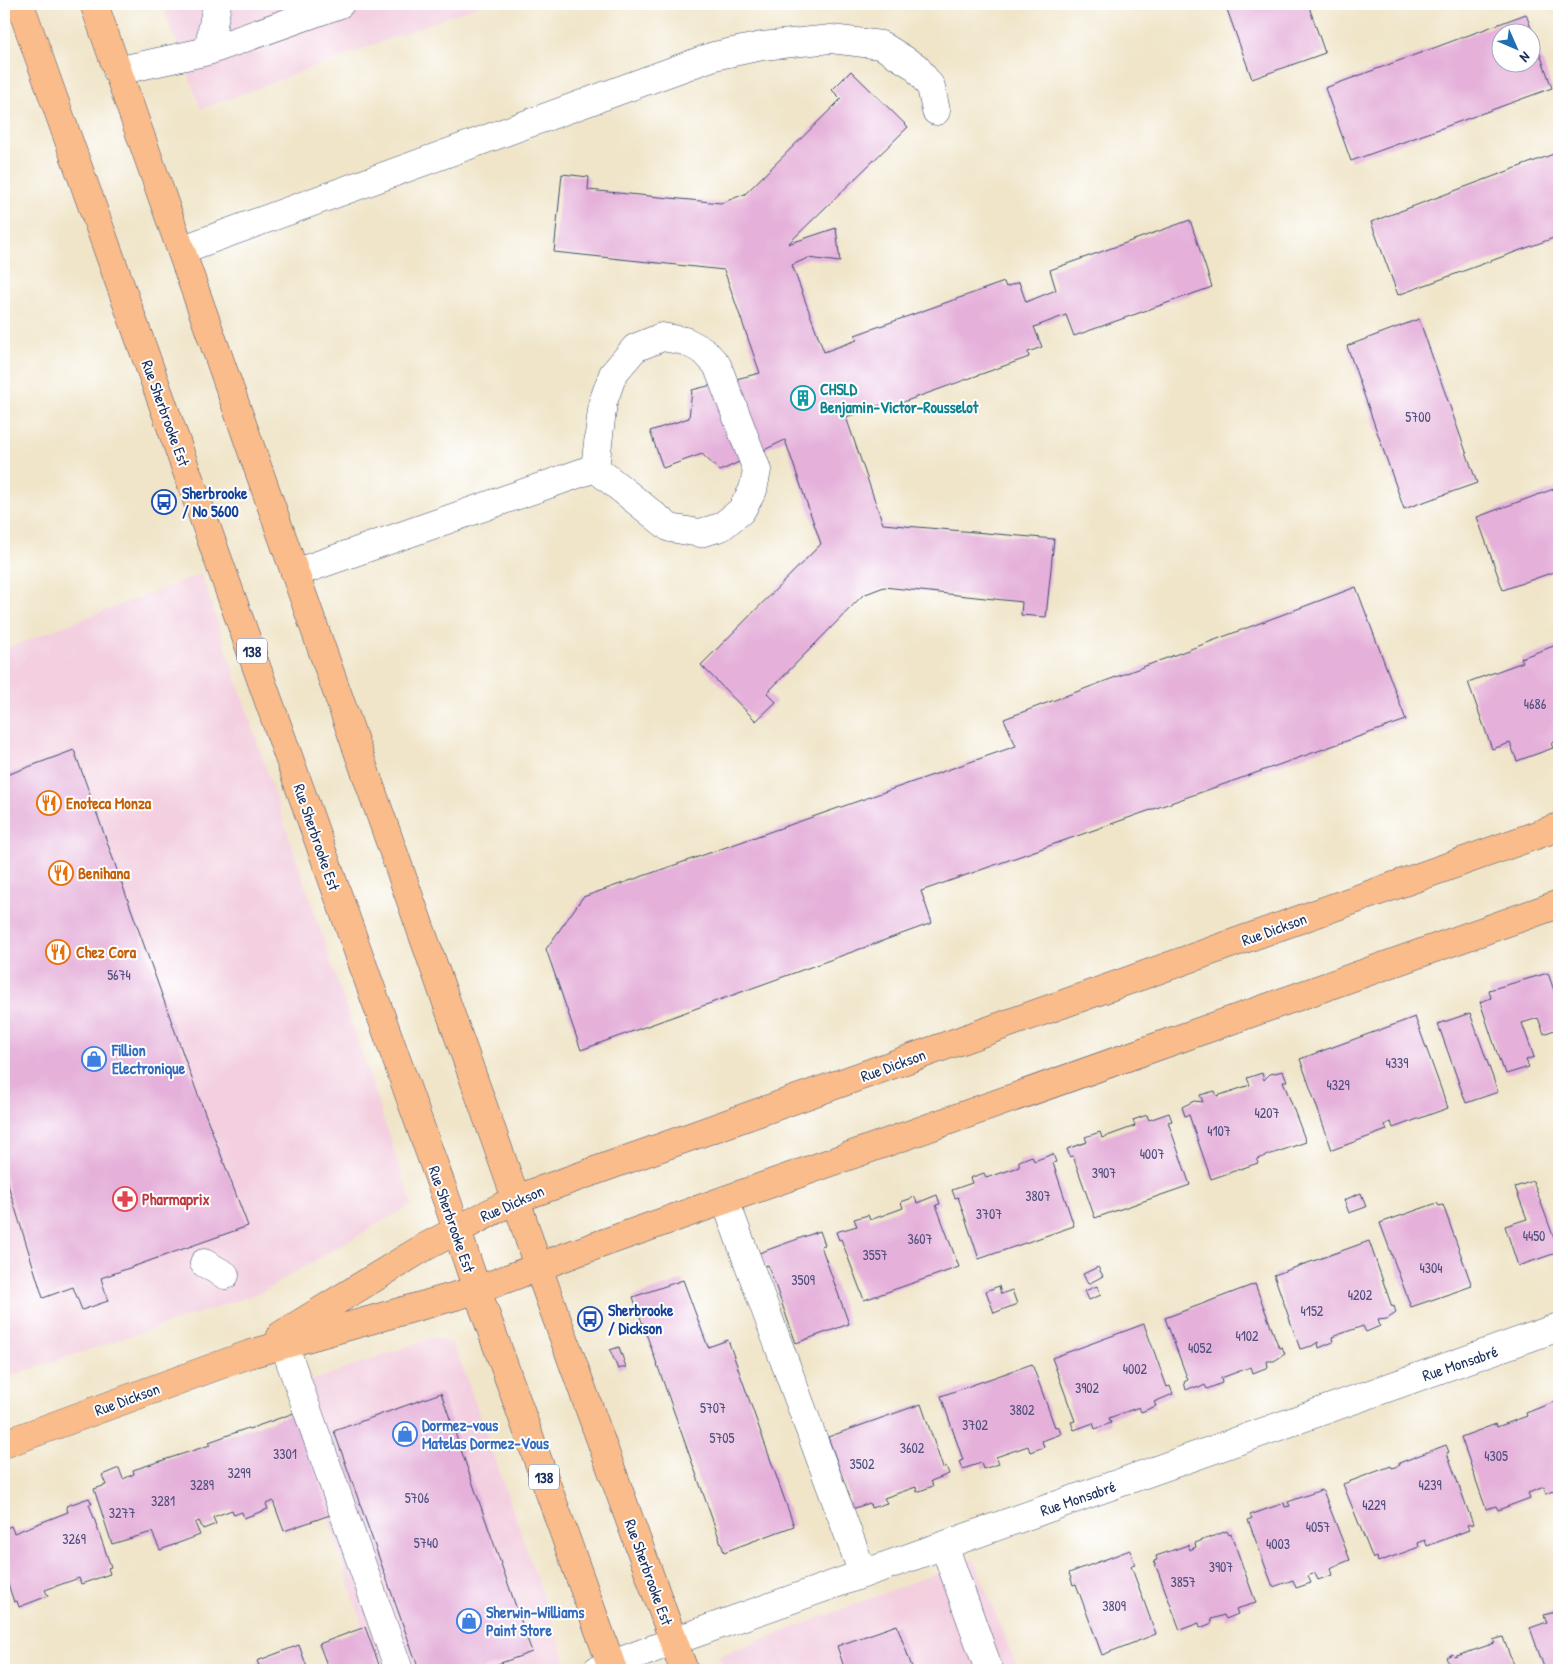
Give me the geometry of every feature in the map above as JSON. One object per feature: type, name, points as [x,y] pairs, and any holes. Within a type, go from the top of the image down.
[{"type":"main road","name":"Rue Sherbrooke Est","points":[[20,4],[246,635],[456,1230],[607,1669]]},
{"type":"main road","name":"Rue Sherbrooke Est","points":[[94,4],[516,1199],[538,1267],[684,1670]]},
{"type":"main road","name":"Rue Dickson","points":[[250,1354],[456,1230],[516,1199],[1559,827]]},
{"type":"main road","name":"Rue Dickson","points":[[4,1444],[250,1354],[477,1290],[1559,904]]},
{"type":"street","points":[[208,51],[217,4]]},
{"type":"street","points":[[118,71],[208,51],[340,4]]},
{"type":"street","points":[[181,250],[714,56],[762,46],[831,39],[881,45],[916,67],[931,86],[936,111]]},
{"type":"street","points":[[662,337],[685,341],[704,351],[717,365],[757,470],[753,490],[741,510],[721,527],[700,533],[670,528],[595,468],[603,402],[613,374],[635,348],[662,337]]},
{"type":"street","points":[[295,573],[595,468]]},
{"type":"street","points":[[725,1200],[863,1574]]},
{"type":"street","name":"Rue Monsabré","points":[[607,1669],[674,1641],[1559,1327]]},
{"type":"street","points":[[284,1344],[399,1670]]},
{"type":"street","points":[[944,1545],[989,1670]]},
{"type":"shaded area","points":[[162,4],[483,4],[201,109]]},
{"type":"shaded area","points":[[201,574],[412,1204],[260,1293],[4,1378],[4,649]]},
{"type":"shaded area","points":[[432,1338],[442,1339],[451,1344],[459,1357],[569,1670],[376,1670],[288,1389]]},
{"type":"shaded area","points":[[974,1559],[1018,1670],[724,1670],[719,1656]]},
{"type":"building","points":[[1225,4],[1308,4],[1325,53],[1252,79]]},
{"type":"building","points":[[1526,14],[1529,22],[1504,22]]},
{"type":"building","points":[[1490,27],[1490,72],[1540,72],[1540,54],[1552,88],[1351,161],[1325,88]]},
{"type":"building","name":"CHSLD Benjamin-Victor-Rousselot","points":[[851,71],[908,127],[788,244],[836,228],[840,262],[808,258],[792,265],[824,352],[857,340],[855,335],[1004,282],[1006,287],[1019,282],[1026,302],[1056,290],[1050,270],[1190,220],[1212,287],[1074,336],[1066,315],[1034,327],[1042,347],[1028,352],[1029,357],[881,410],[880,405],[846,417],[883,524],[1054,539],[1046,617],[1021,615],[1022,602],[884,587],[863,595],[767,693],[776,702],[756,721],[701,665],[821,544],[785,440],[720,471],[702,454],[663,468],[650,431],[689,418],[692,390],[760,373],[724,270],[554,252],[562,174],[589,177],[588,190],[721,203],[745,194],[841,99],[832,90]]},
{"type":"building","points":[[1559,152],[1559,236],[1398,295],[1371,222]]},
{"type":"building","points":[[1419,319],[1477,483],[1404,509],[1347,346]]},
{"type":"building","points":[[1559,487],[1559,570],[1503,590],[1477,517]]},
{"type":"building","points":[[1356,587],[1406,720],[921,891],[932,923],[581,1050],[546,949],[583,897],[1016,746],[1004,719]]},
{"type":"building","points":[[1559,644],[1559,740],[1551,743],[1553,748],[1517,761],[1510,743],[1492,749],[1468,682],[1523,662],[1521,658]]},
{"type":"building","points":[[74,750],[195,1087],[248,1226],[101,1278],[108,1301],[82,1310],[73,1287],[43,1298],[4,1172],[4,776]]},
{"type":"building","points":[[1548,973],[1559,1005],[1559,1028],[1544,1034],[1538,1018],[1522,1023],[1534,1057],[1526,1060],[1529,1067],[1506,1074],[1504,1068],[1502,1068],[1480,1002],[1491,998],[1489,990]]},
{"type":"building","points":[[1470,1013],[1498,1092],[1466,1103],[1438,1024]]},
{"type":"building","points":[[1415,1017],[1448,1108],[1393,1128],[1391,1122],[1388,1123],[1385,1125],[1387,1130],[1332,1150],[1300,1059]]},
{"type":"building","points":[[1283,1071],[1287,1081],[1283,1081],[1306,1142],[1257,1159],[1258,1163],[1211,1179],[1189,1115],[1185,1116],[1182,1107],[1194,1101],[1203,1102],[1200,1095],[1215,1091],[1217,1096],[1250,1085],[1247,1078],[1262,1073],[1264,1080],[1270,1074]]},
{"type":"building","points":[[1169,1113],[1172,1121],[1168,1122],[1190,1185],[1095,1218],[1073,1156],[1070,1157],[1067,1149],[1087,1142],[1085,1137],[1100,1132],[1102,1138],[1135,1126],[1133,1120],[1147,1115],[1149,1120]]},
{"type":"building","points":[[1053,1154],[1056,1162],[1053,1163],[1074,1226],[979,1259],[958,1197],[955,1198],[952,1190],[972,1183],[970,1178],[984,1173],[986,1178],[1019,1167],[1019,1161],[1032,1156],[1034,1161]]},
{"type":"building","points":[[1533,1181],[1559,1252],[1518,1266],[1505,1226],[1527,1219],[1515,1187]]},
{"type":"building","points":[[1361,1193],[1366,1207],[1349,1213],[1344,1200]]},
{"type":"building","points":[[937,1195],[940,1204],[936,1205],[959,1267],[864,1300],[841,1239],[839,1240],[836,1232],[857,1226],[854,1219],[868,1215],[870,1220],[903,1208],[901,1202],[915,1197],[917,1203]]},
{"type":"building","points":[[1437,1203],[1439,1206],[1443,1205],[1472,1286],[1411,1307],[1380,1223]]},
{"type":"building","points":[[820,1231],[825,1245],[821,1246],[849,1324],[796,1343],[768,1265],[764,1266],[759,1253]]},
{"type":"building","points":[[1369,1241],[1392,1307],[1394,1306],[1396,1313],[1387,1319],[1378,1320],[1380,1326],[1366,1332],[1363,1326],[1332,1337],[1333,1342],[1319,1348],[1318,1342],[1312,1346],[1300,1349],[1274,1275]]},
{"type":"building","points":[[1098,1267],[1103,1276],[1088,1284],[1083,1274]]},
{"type":"building","points":[[683,1280],[708,1347],[728,1340],[794,1526],[724,1552],[633,1297]]},
{"type":"building","points":[[1255,1284],[1279,1348],[1282,1347],[1285,1354],[1274,1361],[1267,1361],[1268,1367],[1253,1373],[1251,1367],[1221,1378],[1222,1383],[1207,1389],[1205,1385],[1186,1390],[1184,1382],[1188,1380],[1165,1318]]},
{"type":"building","points":[[999,1286],[1001,1294],[1012,1290],[1017,1304],[994,1313],[986,1291]]},
{"type":"building","points":[[1097,1286],[1101,1295],[1089,1300],[1085,1291]]},
{"type":"building","points":[[1144,1324],[1167,1387],[1170,1386],[1173,1394],[1154,1402],[1156,1406],[1141,1412],[1139,1407],[1109,1418],[1111,1423],[1095,1429],[1093,1423],[1074,1430],[1071,1422],[1075,1421],[1052,1358]]},
{"type":"building","points":[[619,1347],[626,1367],[618,1369],[610,1350]]},
{"type":"building","points":[[1032,1364],[1055,1427],[1058,1426],[1061,1434],[1042,1441],[1044,1447],[1030,1452],[1028,1446],[996,1457],[999,1464],[983,1469],[981,1463],[963,1469],[960,1461],[963,1460],[941,1396]]},
{"type":"building","points":[[441,1393],[532,1652],[481,1670],[419,1670],[334,1431]]},
{"type":"building","points":[[1559,1400],[1559,1489],[1546,1494],[1544,1487],[1528,1493],[1530,1498],[1498,1510],[1496,1506],[1486,1509],[1461,1437],[1496,1424],[1497,1427],[1527,1416],[1526,1413]]},
{"type":"building","points":[[921,1404],[943,1468],[946,1466],[949,1474],[931,1481],[933,1486],[917,1492],[916,1487],[884,1498],[887,1503],[871,1508],[870,1503],[849,1510],[847,1502],[851,1501],[828,1437]]},
{"type":"building","points":[[294,1413],[330,1515],[284,1531],[273,1501],[266,1504],[268,1509],[244,1518],[242,1512],[234,1515],[232,1510],[213,1517],[216,1524],[203,1529],[199,1521],[195,1523],[200,1535],[160,1550],[152,1532],[112,1544],[94,1489],[106,1485],[102,1475],[119,1468],[123,1479],[134,1474],[133,1470],[210,1445],[209,1442]]},
{"type":"building","points":[[1446,1445],[1449,1452],[1447,1453],[1473,1524],[1467,1525],[1469,1530],[1427,1546],[1425,1540],[1418,1543],[1419,1547],[1378,1562],[1377,1557],[1373,1559],[1343,1484],[1391,1466],[1392,1468],[1400,1465],[1399,1463]]},
{"type":"building","points":[[1321,1490],[1324,1493],[1350,1560],[1330,1568],[1332,1575],[1318,1580],[1315,1573],[1308,1576],[1311,1583],[1296,1588],[1293,1580],[1273,1587],[1248,1520],[1252,1518],[1250,1515],[1284,1503],[1285,1507],[1290,1506],[1288,1502]]},
{"type":"building","points":[[89,1498],[92,1504],[89,1504],[111,1567],[108,1568],[110,1574],[81,1584],[79,1578],[45,1590],[48,1596],[19,1607],[17,1601],[14,1602],[4,1572],[4,1529],[11,1526],[14,1533],[68,1512],[66,1506]]},
{"type":"building","points":[[1227,1531],[1229,1535],[1231,1534],[1256,1603],[1236,1609],[1238,1614],[1226,1619],[1224,1615],[1211,1619],[1212,1623],[1200,1628],[1199,1623],[1180,1630],[1154,1561],[1157,1560],[1156,1556],[1188,1545],[1190,1550],[1196,1547],[1195,1543]]},
{"type":"building","points":[[1130,1550],[1135,1565],[1131,1566],[1156,1634],[1102,1655],[1076,1584],[1073,1585],[1069,1573]]},
{"type":"building","points":[[1559,1611],[1559,1670],[1545,1670],[1530,1628],[1547,1622],[1544,1615]]},
{"type":"building","points":[[897,1625],[913,1670],[845,1670],[837,1646]]},
{"type":"building","points":[[365,1627],[381,1670],[329,1670],[319,1644]]},
{"type":"building","points":[[1503,1637],[1515,1670],[1451,1670],[1446,1657],[1453,1654],[1454,1657],[1495,1643],[1493,1640]]},
{"type":"building","points":[[299,1645],[308,1670],[261,1670],[257,1661]]},
{"type":"place","name":"CHSLD Benjamin-Victor-Rousselot","points":[[803,398]]},
{"type":"place","name":"Sherbrooke / No 5600","points":[[164,502]]},
{"type":"place","name":"Enoteca Monza","points":[[49,803]]},
{"type":"place","name":"Benihana","points":[[61,873]]},
{"type":"place","name":"Chez Cora","points":[[58,952]]},
{"type":"place","name":"Fillion Electronique","points":[[94,1059]]},
{"type":"place","name":"Pharmaprix","points":[[125,1199]]},
{"type":"place","name":"Sherbrooke / Dickson","points":[[590,1319]]},
{"type":"place","name":"Dormez-vous Matelas Dormez-Vous","points":[[405,1434]]},
{"type":"place","name":"Sherwin-Williams Paint Store","points":[[469,1621]]}]
